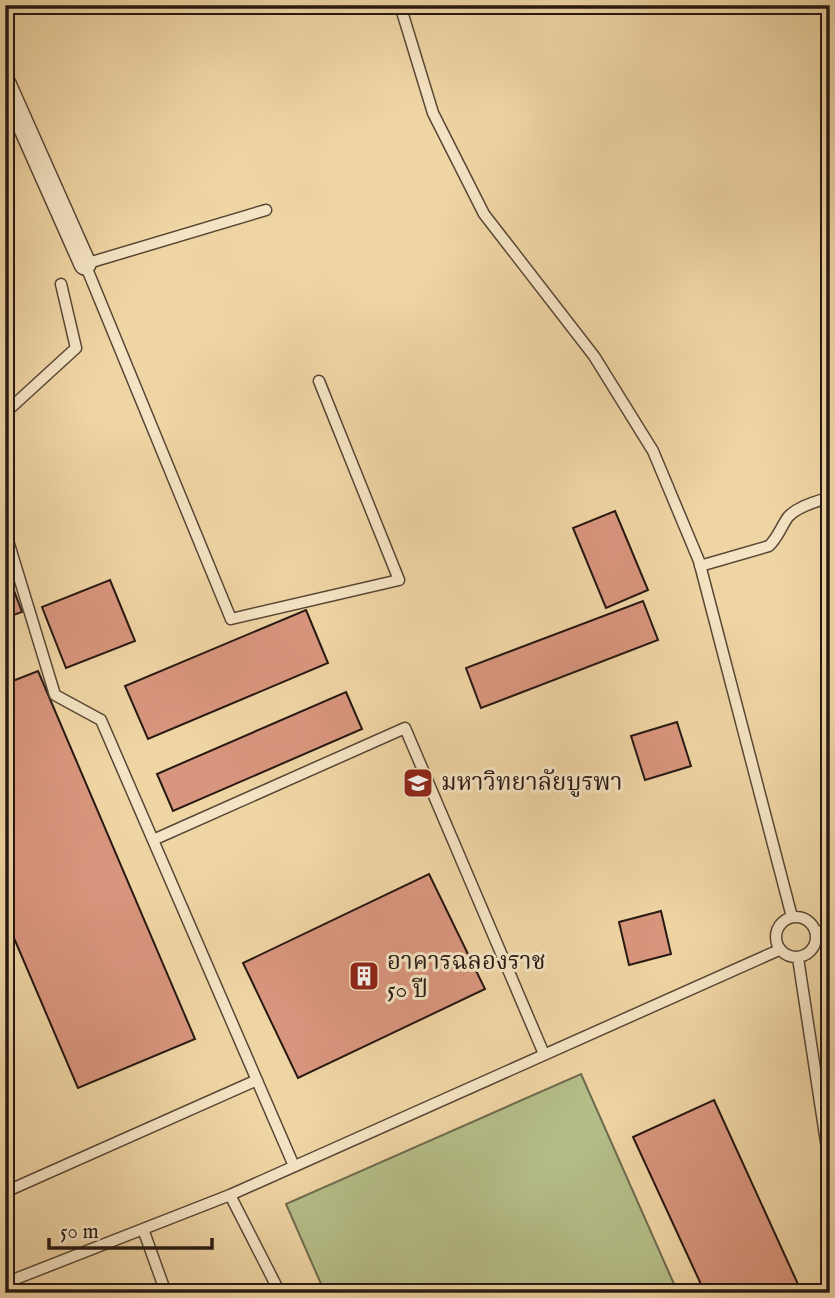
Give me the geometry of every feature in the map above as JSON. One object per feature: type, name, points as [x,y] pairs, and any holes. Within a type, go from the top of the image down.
[{"type":"street","points":[[5,84],[85,264]]},
{"type":"lane","points":[[400,5],[433,113],[484,214],[594,356],[653,450],[701,566],[792,917]]},
{"type":"lane","points":[[266,210],[85,264],[231,619],[399,580],[319,380]]},
{"type":"lane","points":[[5,413],[76,348],[61,284]]},
{"type":"lane","points":[[701,566],[769,546],[777,538],[789,515],[808,504],[830,497]]},
{"type":"lane","points":[[5,531],[55,695],[101,720],[294,1166]]},
{"type":"lane","points":[[153,840],[405,728],[544,1054]]},
{"type":"lane","points":[[798,958],[779,950],[776,943],[777,929],[781,923],[792,917],[808,921],[816,933]]},
{"type":"lane","points":[[816,933],[830,928]]},
{"type":"lane","points":[[798,958],[810,951],[816,933]]},
{"type":"lane","points":[[5,1283],[230,1195],[779,950]]},
{"type":"lane","points":[[798,958],[830,1168]]},
{"type":"lane","points":[[5,1192],[257,1080]]},
{"type":"lane","points":[[230,1195],[280,1293]]},
{"type":"lane","points":[[143,1229],[166,1293]]},
{"type":"green space","points":[[581,1074],[678,1293],[325,1293],[286,1204]]},
{"type":"building","points":[[615,511],[648,590],[606,608],[573,528]]},
{"type":"building","points":[[10,580],[22,612],[5,618],[5,581]]},
{"type":"building","points":[[110,580],[135,641],[66,668],[42,607]]},
{"type":"building","points":[[643,601],[658,640],[481,708],[466,668]]},
{"type":"building","points":[[306,610],[328,663],[148,739],[125,686]]},
{"type":"building","points":[[38,671],[195,1039],[78,1088],[5,917],[5,684]]},
{"type":"building","points":[[346,692],[362,729],[173,811],[157,774]]},
{"type":"building","points":[[677,722],[691,766],[645,780],[631,736]]},
{"type":"building","name":"อาคารฉลองราช 50 ปี","points":[[429,874],[485,989],[298,1078],[243,963]]},
{"type":"building","points":[[661,911],[671,954],[629,965],[619,922]]},
{"type":"building","points":[[714,1100],[802,1293],[705,1293],[633,1137]]},
{"type":"place","name":"มหาวิทยาลัยบูรพา","points":[[418,783]]},
{"type":"place","name":"อาคารฉลองราช 50 ปี","points":[[364,976]]}]
